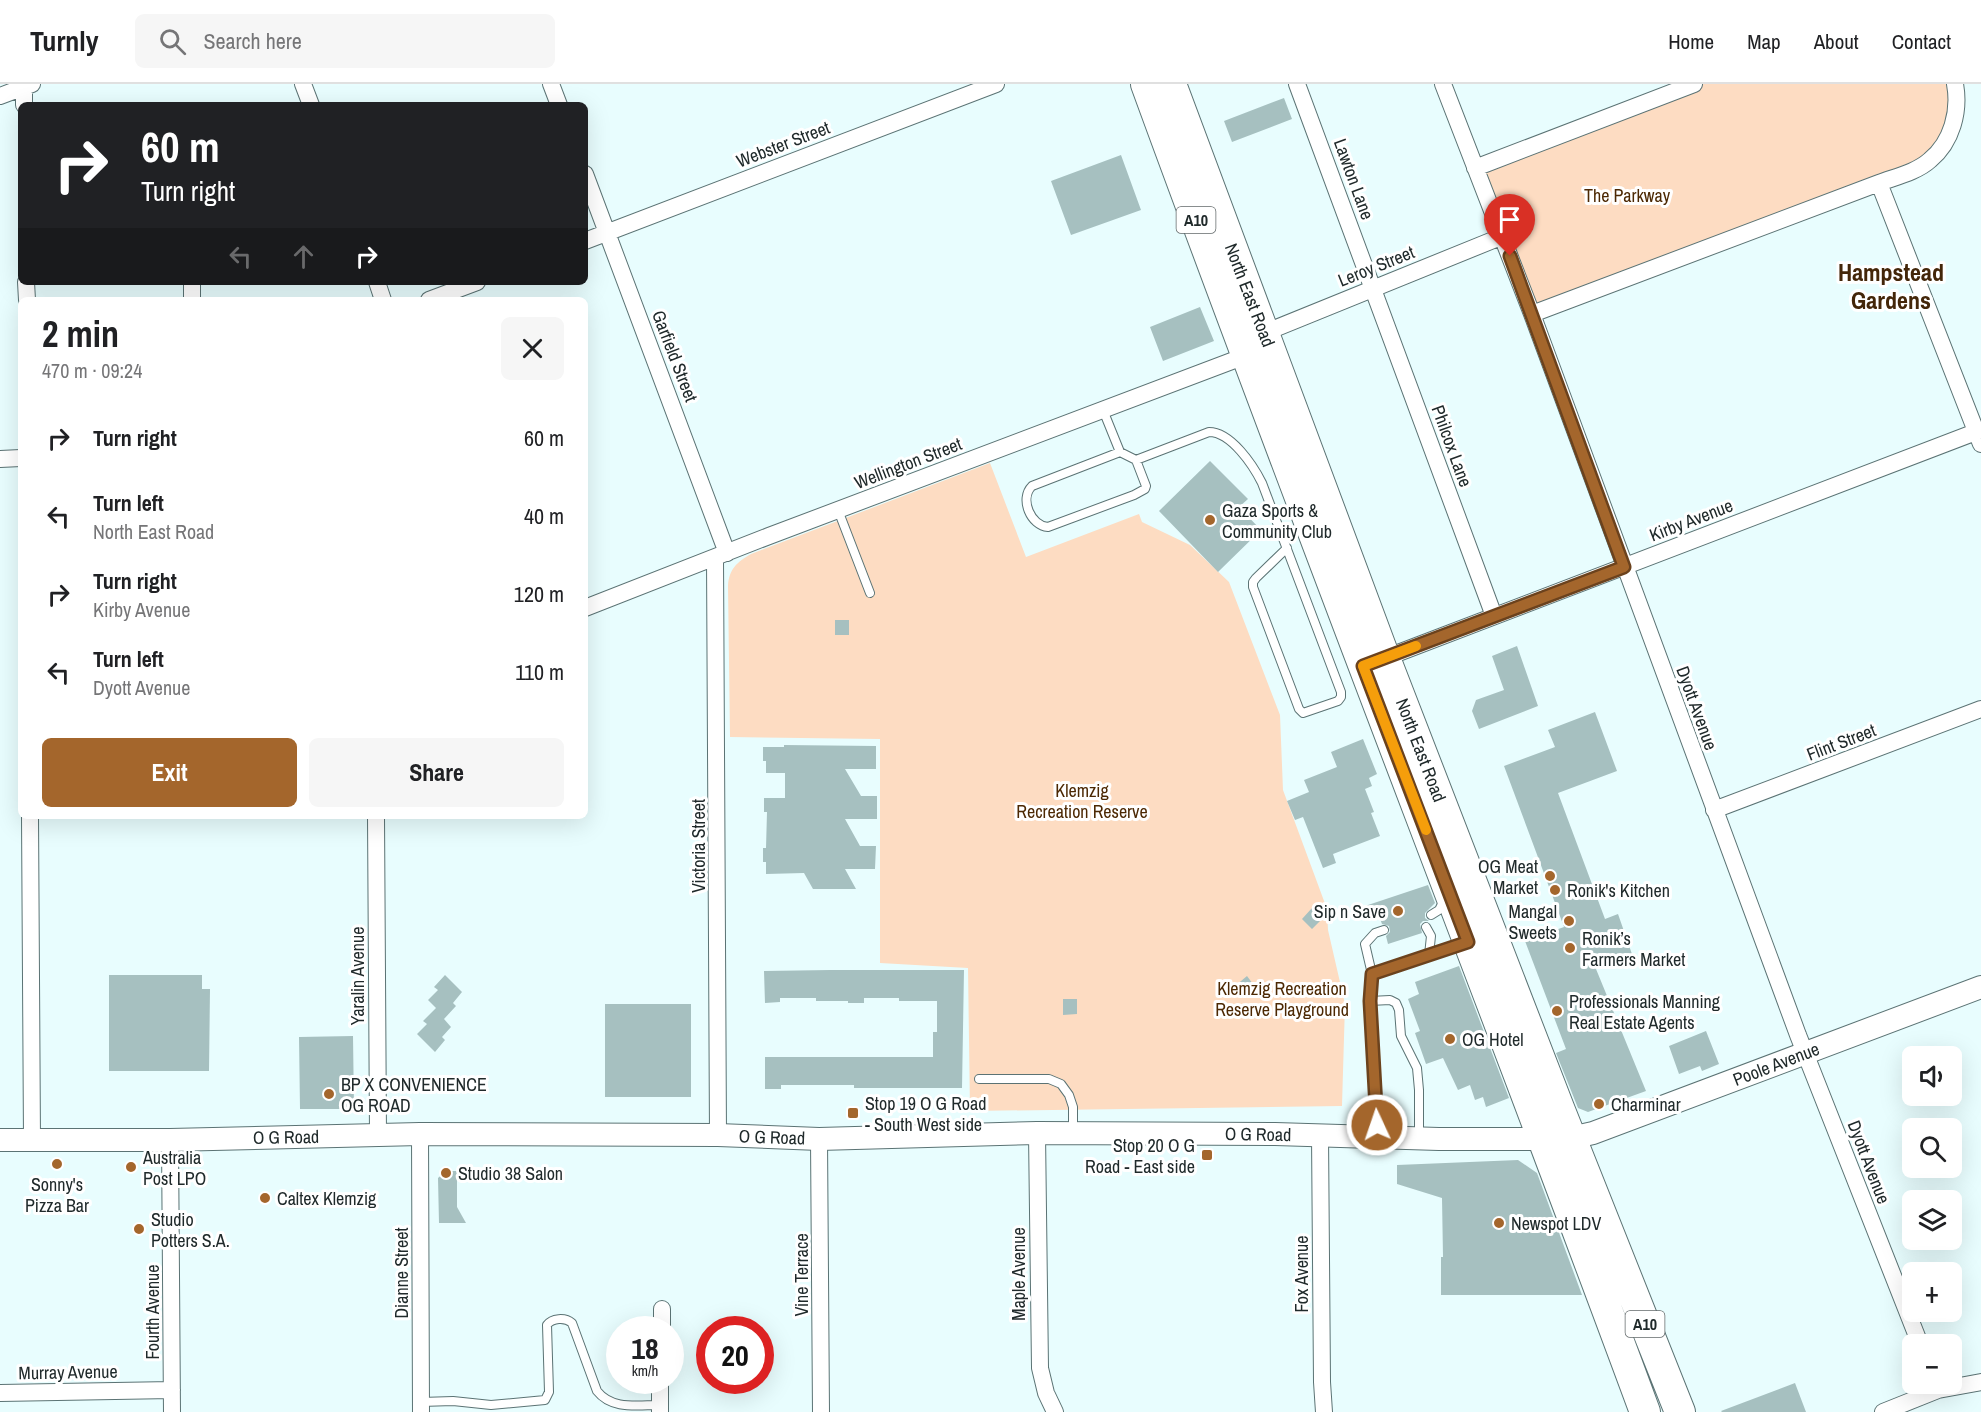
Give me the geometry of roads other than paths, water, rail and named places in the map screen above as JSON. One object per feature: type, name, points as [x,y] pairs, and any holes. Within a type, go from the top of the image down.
[{"type":"highway","name":"North East Road","points":[[1146,84],[1245,356],[1374,662],[1557,1138],[1645,1412]]},
{"type":"highway","name":"North East Road","points":[[1171,84],[1264,333],[1468,942],[1680,1412]]},
{"type":"highway","points":[[1245,356],[1264,333]]},
{"type":"main road","name":"Poole Avenue","points":[[1557,1138],[1593,1133],[1981,987]]},
{"type":"main road","name":"O G Road","points":[[0,1140],[170,1140],[420,1134],[718,1135],[819,1139],[1037,1133],[1557,1138]]},
{"type":"street","points":[[303,84],[310,102]]},
{"type":"street","points":[[551,84],[558,102]]},
{"type":"street","name":"Webster Street","points":[[588,240],[996,84]]},
{"type":"street","name":"Lawton Lane","points":[[1297,84],[1373,288]]},
{"type":"street","name":"Dyott Avenue","points":[[1443,84],[1503,236],[1805,1053],[1916,1334]]},
{"type":"street","points":[[1475,168],[1694,84]]},
{"type":"street","points":[[1532,314],[1880,183],[1930,161],[1952,131],[1957,93],[1955,84]]},
{"type":"street","points":[[0,96],[28,85]]},
{"type":"street","points":[[25,102],[28,85]]},
{"type":"street","name":"Garfield Street","points":[[588,182],[721,555]]},
{"type":"street","points":[[1880,183],[1980,435]]},
{"type":"street","name":"Leroy Street","points":[[1264,333],[1503,236]]},
{"type":"street","points":[[437,297],[469,285]]},
{"type":"street","name":"Philcox Lane","points":[[1373,288],[1494,616]]},
{"type":"street","name":"Wellington Street","points":[[588,607],[1245,356]]},
{"type":"street","name":"Kirby Avenue","points":[[1374,662],[1980,435]]},
{"type":"street","points":[[0,459],[18,458]]},
{"type":"street","name":"Victoria Street","points":[[718,1135],[721,555]]},
{"type":"street","name":"Flint Street","points":[[1714,810],[1981,709]]},
{"type":"street","points":[[31,819],[32,1140]]},
{"type":"street","name":"Yaralin Avenue","points":[[376,819],[378,1135]]},
{"type":"street","name":"Maple Avenue","points":[[1037,1133],[1040,1368],[1046,1393],[1055,1412]]},
{"type":"street","name":"Dianne Street","points":[[420,1134],[421,1407]]},
{"type":"street","name":"Fox Avenue","points":[[1320,1135],[1324,1412]]},
{"type":"street","name":"Vine Terrace","points":[[819,1139],[821,1412]]},
{"type":"street","name":"Fourth Avenue","points":[[170,1140],[172,1412]]},
{"type":"street","points":[[662,1309],[662,1316]]},
{"type":"street","points":[[1962,1384],[1981,1382]]},
{"type":"street","name":"Murray Avenue","points":[[0,1393],[172,1390]]},
{"type":"street","points":[[1883,1412],[1921,1394]]},
{"type":"lane","points":[[1103,410],[1120,452],[1136,460],[1146,486],[1142,492],[1048,528],[1041,527],[1034,522],[1025,498],[1026,491],[1032,486],[1120,452]]},
{"type":"lane","points":[[1136,460],[1209,432],[1215,432],[1240,450],[1254,466],[1287,548],[1341,692],[1338,701],[1303,713],[1299,709],[1253,587],[1256,578],[1287,548]]},
{"type":"lane","points":[[838,510],[870,593]]},
{"type":"lane","points":[[1431,915],[1438,910],[1449,890]]},
{"type":"lane","points":[[1426,927],[1431,936],[1429,955]]},
{"type":"lane","points":[[1378,1137],[1370,1001],[1372,974],[1365,944],[1375,933],[1384,930]]},
{"type":"lane","points":[[1372,974],[1468,942]]},
{"type":"lane","points":[[1370,1001],[1390,1000],[1396,1003],[1399,1010],[1401,1035],[1417,1068],[1419,1138]]},
{"type":"lane","points":[[979,1078],[1049,1079],[1061,1084],[1069,1095],[1073,1107],[1073,1133]]},
{"type":"lane","points":[[421,1407],[453,1401],[491,1405],[544,1400],[549,1392],[547,1325],[548,1322],[556,1320],[568,1320],[572,1323],[597,1391],[605,1400],[615,1405],[660,1408]]},
{"type":"place","name":"Gaza Sports & Community Club","points":[[1210,520]]},
{"type":"place","name":"OG Meat Market","points":[[1550,876]]},
{"type":"place","name":"Ronik's Kitchen","points":[[1555,890]]},
{"type":"place","name":"Sip n Save","points":[[1398,911]]},
{"type":"place","name":"Mangal Sweets","points":[[1569,921]]},
{"type":"place","name":"Ronik’s Farmers Market","points":[[1570,948]]},
{"type":"place","name":"Professionals Manning Real Estate Agents","points":[[1557,1011]]},
{"type":"place","name":"OG Hotel","points":[[1450,1039]]},
{"type":"place","name":"BP X CONVENIENCE OG ROAD","points":[[329,1094]]},
{"type":"place","name":"Charminar","points":[[1599,1104]]},
{"type":"place","name":"Stop 19 O G Road - South West side","points":[[853,1113]]},
{"type":"place","name":"Stop 20 O G Road - East side","points":[[1207,1155]]},
{"type":"place","name":"Sonny's Pizza Bar","points":[[57,1164]]},
{"type":"place","name":"Australia Post LPO","points":[[131,1167]]},
{"type":"place","name":"Studio 38 Salon","points":[[446,1173]]},
{"type":"place","name":"Caltex Klemzig","points":[[265,1198]]},
{"type":"place","name":"Newspot LDV","points":[[1499,1223]]},
{"type":"place","name":"Studio Potters S.A.","points":[[139,1229]]},
{"type":"district","name":"Hampstead Gardens","points":[[1891,286]]},
{"type":"park label","name":"The Parkway","points":[[1627,195]]},
{"type":"park label","name":"Klemzig Recreation Reserve","points":[[1082,800]]},
{"type":"park label","name":"Klemzig Recreation Reserve Playground","points":[[1282,998]]}]
